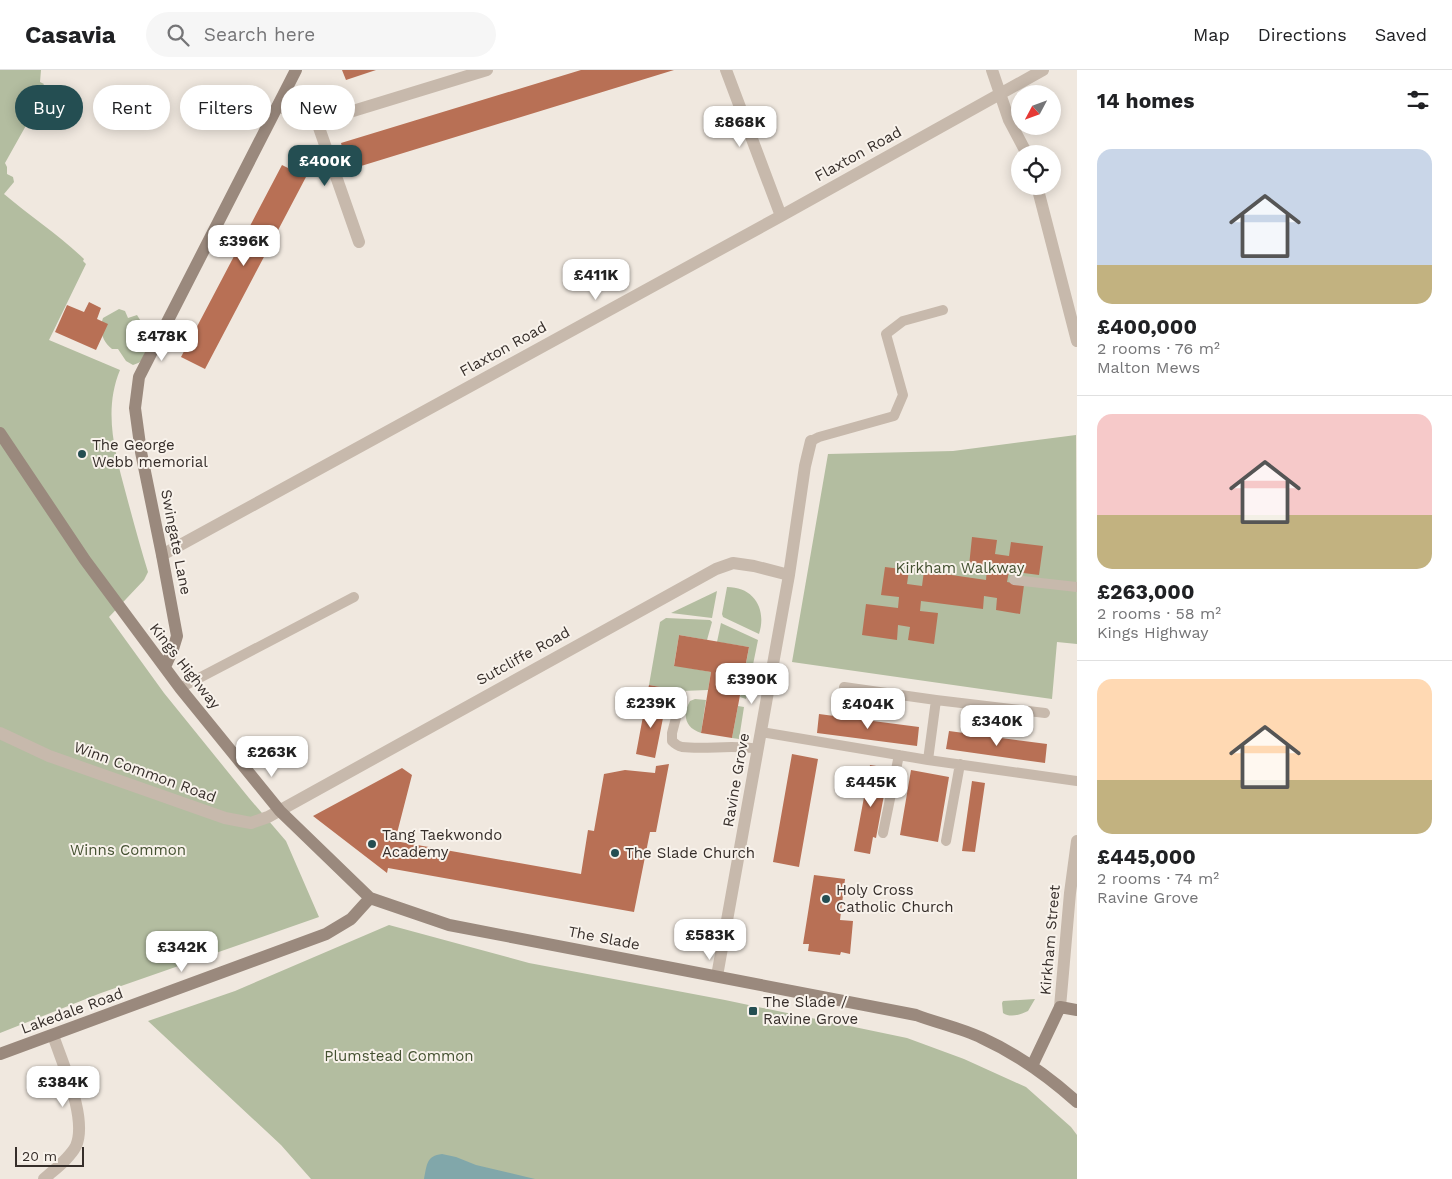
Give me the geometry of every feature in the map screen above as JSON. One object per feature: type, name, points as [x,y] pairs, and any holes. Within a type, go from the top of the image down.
[{"type":"street","name":"Swingate Lane","points":[[165,668],[174,649],[177,636],[138,434],[135,408],[139,377],[296,70]]},
{"type":"street","points":[[355,110],[487,70]]},
{"type":"street","points":[[726,70],[781,216]]},
{"type":"street","points":[[992,70],[1009,120],[1022,145]]},
{"type":"street","name":"Flaxton Road","points":[[162,554],[781,216],[1042,70]]},
{"type":"street","points":[[320,130],[359,242]]},
{"type":"street","points":[[1039,195],[1077,341]]},
{"type":"street","name":"Kings Highway","points":[[0,433],[85,560],[180,688],[280,810],[370,898]]},
{"type":"street","name":"Ravine Grove","points":[[717,976],[762,732],[789,575],[800,495],[811,441]]},
{"type":"street","name":"Sutcliffe Road","points":[[280,810],[716,569],[733,563],[789,575]]},
{"type":"street","name":"Winn Common Road","points":[[0,733],[49,756],[225,818],[251,823],[280,810]]},
{"type":"street","name":"Kirkham Street","points":[[1032,1066],[1060,1007],[1074,894],[1077,842]]},
{"type":"street","name":"The Slade","points":[[370,898],[450,925],[916,1016],[981,1037],[1032,1066],[1054,1081],[1077,1102]]},
{"type":"street","name":"Lakedale Road","points":[[0,1054],[326,934],[351,919],[370,898]]},
{"type":"street","points":[[1060,1007],[1077,1010]]},
{"type":"street","points":[[44,1179],[66,1160],[75,1146],[80,1132],[79,1113],[53,1035]]},
{"type":"lane","points":[[811,441],[819,437],[894,416],[902,395],[886,334],[903,321],[943,310]]},
{"type":"lane","points":[[1014,580],[1077,587]]},
{"type":"lane","points":[[180,688],[354,597]]},
{"type":"lane","points":[[844,687],[1045,713]]},
{"type":"lane","points":[[682,695],[672,733],[672,741],[676,745],[687,747],[744,746],[758,749]]},
{"type":"lane","points":[[928,760],[936,700]]},
{"type":"lane","points":[[762,732],[928,760],[1077,781]]},
{"type":"lane","points":[[883,833],[899,755]]},
{"type":"lane","points":[[946,842],[960,764]]},
{"type":"green space","name":"Winns Common","points":[[0,70],[41,70],[40,82],[43,85],[15,85],[15,130],[23,130],[5,163],[7,174],[13,177],[14,182],[4,194],[65,242],[84,259],[83,261],[86,264],[49,340],[120,370],[112,401],[112,432],[122,479],[148,572],[144,580],[109,617],[164,693],[286,841],[319,917],[101,993],[0,1033]]},
{"type":"green space","points":[[119,309],[125,311],[128,318],[137,315],[145,333],[151,335],[151,342],[142,360],[133,365],[126,361],[118,349],[112,349],[102,335],[103,318]]},
{"type":"green space","name":"Kirkham Walkway","points":[[1076,435],[1077,644],[1057,642],[1052,699],[792,662],[828,454],[953,451]]},
{"type":"green space","points":[[727,587],[745,591],[756,601],[760,608],[761,616],[759,634],[723,617]]},
{"type":"green space","points":[[717,591],[712,618],[671,613]]},
{"type":"green space","points":[[666,618],[710,620],[712,622],[707,640],[679,635],[674,665],[711,672],[708,690],[682,691],[649,685],[660,622]]},
{"type":"green space","points":[[721,623],[758,640],[746,699],[740,697],[749,647],[717,642]]},
{"type":"green space","points":[[695,699],[706,700],[701,733],[691,728],[686,720],[686,711],[690,701]]},
{"type":"green space","points":[[738,706],[744,707],[739,739],[732,738]]},
{"type":"green space","name":"Plumstead Common","points":[[389,925],[529,963],[725,1000],[907,1038],[964,1059],[1026,1087],[1071,1127],[1077,1135],[1077,1179],[311,1179],[281,1145],[148,1021],[235,991]]},
{"type":"green space","points":[[1035,999],[1028,1011],[1012,1016],[1003,1013],[1003,1001]]},
{"type":"water","points":[[442,1154],[476,1165],[535,1179],[424,1179],[430,1159]]},
{"type":"building","points":[[342,70],[376,70],[346,80]]},
{"type":"building","points":[[581,70],[674,70],[348,170],[341,143]]},
{"type":"building","points":[[282,165],[306,177],[205,369],[181,357]]},
{"type":"building","points":[[89,302],[101,308],[97,319],[108,324],[96,350],[55,332],[67,305],[84,312]]},
{"type":"building","points":[[972,537],[997,540],[995,554],[1009,556],[1011,542],[1043,546],[1039,575],[1009,571],[1007,582],[1024,585],[1020,614],[996,610],[997,598],[984,596],[983,609],[921,601],[920,611],[938,613],[934,644],[908,640],[910,627],[898,625],[897,640],[862,635],[866,604],[898,608],[899,597],[881,595],[885,567],[909,570],[907,584],[922,586],[924,571],[986,580],[987,568],[969,566]]},
{"type":"building","points":[[679,635],[749,647],[732,738],[701,733],[711,672],[674,666]]},
{"type":"building","points":[[649,685],[671,689],[669,699],[647,694]]},
{"type":"building","points":[[646,700],[667,704],[655,758],[636,754]]},
{"type":"building","points":[[819,714],[919,727],[917,746],[817,733]]},
{"type":"building","points":[[949,731],[1047,744],[1045,763],[946,749]]},
{"type":"building","points":[[792,754],[818,759],[799,867],[773,862]]},
{"type":"building","points":[[669,764],[656,832],[650,832],[634,912],[388,868],[387,873],[313,816],[402,768],[412,775],[395,841],[581,874],[588,830],[594,831],[604,774],[625,770],[655,773],[656,766]]},
{"type":"building","points":[[870,765],[889,768],[876,838],[873,837],[870,854],[854,851]]},
{"type":"building","points":[[911,770],[949,777],[938,842],[900,835]]},
{"type":"building","points":[[972,781],[985,783],[975,852],[962,851]]},
{"type":"building","name":"Holy Cross Catholic Church","points":[[814,875],[845,879],[840,920],[853,921],[850,954],[841,952],[840,955],[808,951],[809,944],[803,944]]},
{"type":"place","name":"The George Webb memorial","points":[[82,454]]},
{"type":"place","name":"Tang Taekwondo Academy","points":[[372,844]]},
{"type":"place","name":"The Slade Church","points":[[615,853]]},
{"type":"place","name":"Holy Cross Catholic Church","points":[[826,899]]},
{"type":"place","name":"The Slade / Ravine Grove","points":[[753,1011]]}]
